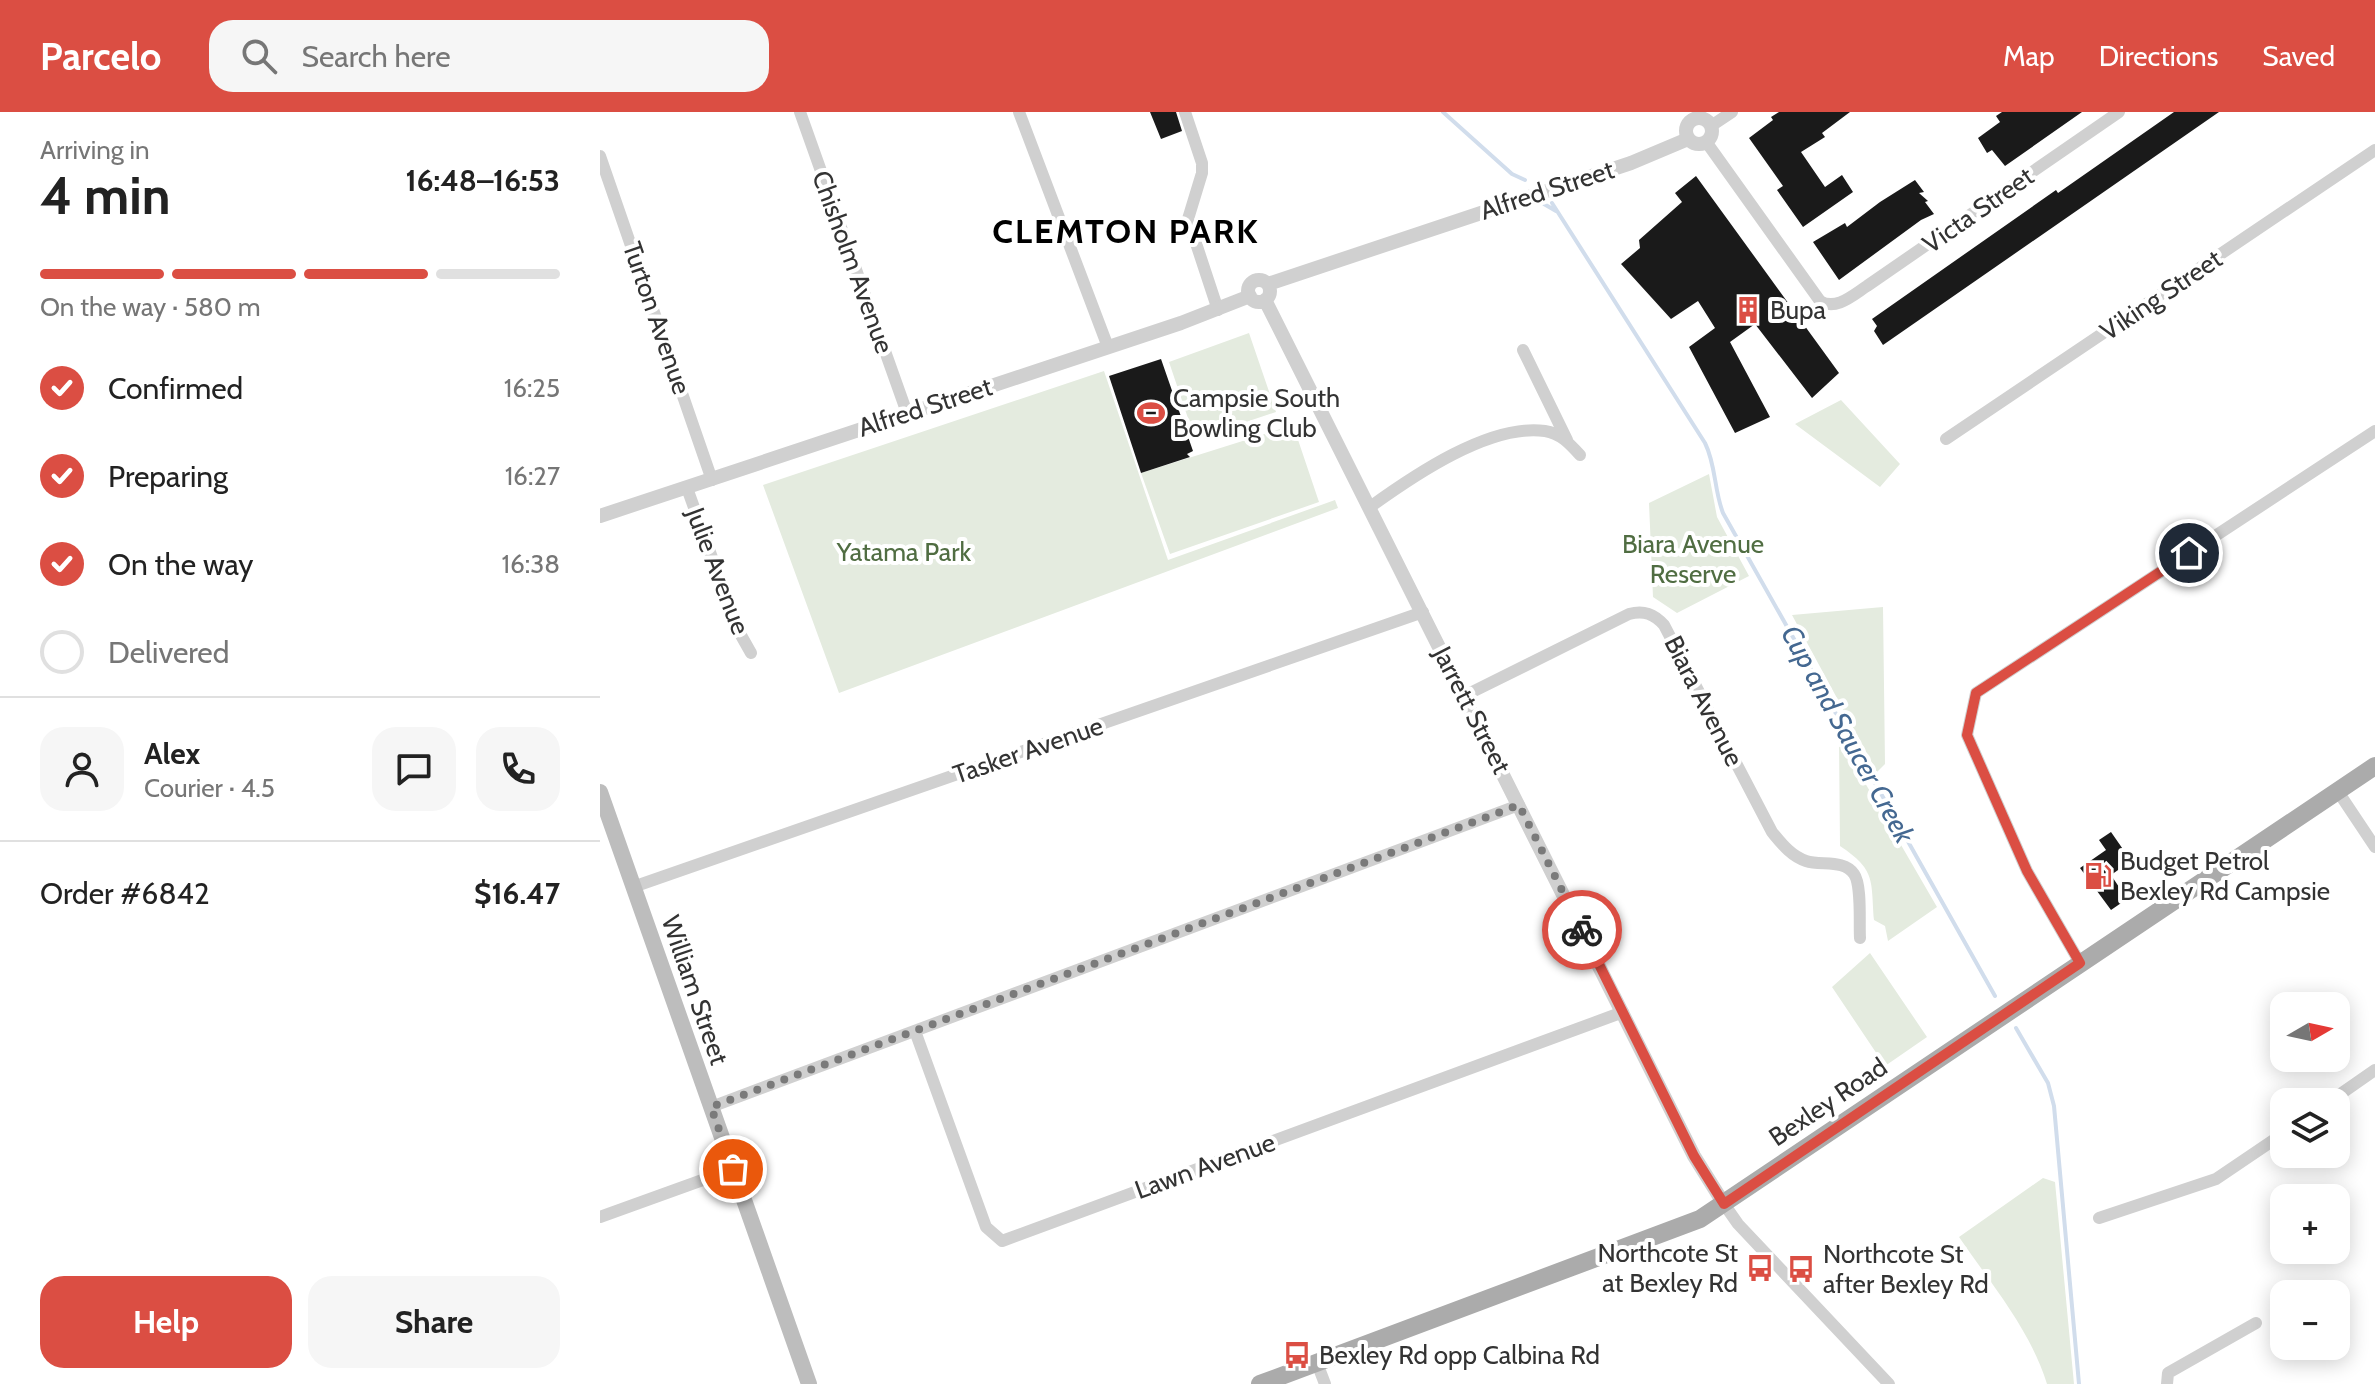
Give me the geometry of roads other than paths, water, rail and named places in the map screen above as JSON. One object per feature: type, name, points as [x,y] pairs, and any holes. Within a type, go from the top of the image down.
[{"type":"main road","name":"Bexley Road","points":[[1260,1384],[1700,1219],[2375,766]]},
{"type":"main road","name":"William Street","points":[[600,792],[809,1384]]},
{"type":"street","name":"Chisholm Avenue","points":[[800,112],[907,413]]},
{"type":"street","points":[[1019,112],[1108,347]]},
{"type":"street","points":[[1185,112],[1202,163],[1202,173],[1188,219],[1218,310]]},
{"type":"street","points":[[1711,126],[1732,112]]},
{"type":"street","name":"Victa Street","points":[[1707,143],[1820,301],[1834,305],[1867,286],[2119,112]]},
{"type":"street","points":[[1686,117],[1701,118],[1711,126],[1712,135],[1707,143],[1694,144],[1688,139],[1686,117]]},
{"type":"street","name":"Alfred Street","points":[[600,516],[1257,298],[1249,288],[1253,282],[1261,280],[1268,284],[1631,163],[1688,139]]},
{"type":"street","name":"Viking Street","points":[[1946,439],[2375,150]]},
{"type":"street","name":"Turton Avenue","points":[[600,156],[712,480]]},
{"type":"street","name":"Jarrett Street","points":[[1257,298],[1370,507],[1694,1156],[1724,1204]]},
{"type":"street","points":[[1523,350],[1567,440],[1580,455]]},
{"type":"street","points":[[1370,507],[1412,477],[1481,441],[1523,431],[1547,431],[1567,440]]},
{"type":"street","points":[[2080,963],[2027,871],[1967,735],[1976,693],[2375,431]]},
{"type":"street","name":"Julie Avenue","points":[[687,488],[738,630],[751,653]]},
{"type":"street","name":"Tasker Avenue","points":[[633,887],[1423,612]]},
{"type":"street","name":"Biara Avenue","points":[[1464,696],[1629,614],[1648,613],[1657,618],[1664,625],[1772,832],[1786,850],[1807,861],[1844,866],[1854,873],[1860,938]]},
{"type":"street","points":[[2337,790],[2375,847]]},
{"type":"street","points":[[711,1107],[1519,805]]},
{"type":"street","name":"Lawn Avenue","points":[[915,1031],[986,1227],[1002,1241],[1623,1012]]},
{"type":"street","points":[[2349,1088],[2375,1070]]},
{"type":"street","points":[[2099,1218],[2216,1179],[2270,1142]]},
{"type":"street","points":[[600,1217],[733,1169]]},
{"type":"street","points":[[1724,1204],[1738,1224],[1889,1384]]},
{"type":"street","points":[[2167,1384],[2168,1373],[2256,1323]]},
{"type":"street","points":[[1317,1363],[1325,1384]]},
{"type":"waterway","points":[[1443,112],[1512,174],[1525,180]]},
{"type":"waterway","name":"Cup and Saucer Creek","points":[[1552,203],[1705,443],[1723,513],[1995,996]]},
{"type":"waterway","points":[[1544,204],[1556,211]]},
{"type":"waterway","points":[[2016,1028],[2048,1083],[2054,1106],[2079,1384]]},
{"type":"place","name":"Bupa","points":[[1748,310]]},
{"type":"place","name":"Campsie South Bowling Club","points":[[1151,413]]},
{"type":"place","name":"Budget Petrol Bexley Rd Campsie","points":[[2098,876]]},
{"type":"place","name":"Northcote St at Bexley Rd","points":[[1760,1268]]},
{"type":"place","name":"Northcote St after Bexley Rd","points":[[1801,1269]]},
{"type":"place","name":"Bexley Rd opp Calbina Rd","points":[[1297,1355]]},
{"type":"district","name":"CLEMTON PARK","points":[[1126,231]]},
{"type":"park label","name":"Yatama Park","points":[[904,552]]},
{"type":"park label","name":"Biara Avenue Reserve","points":[[1693,559]]}]
